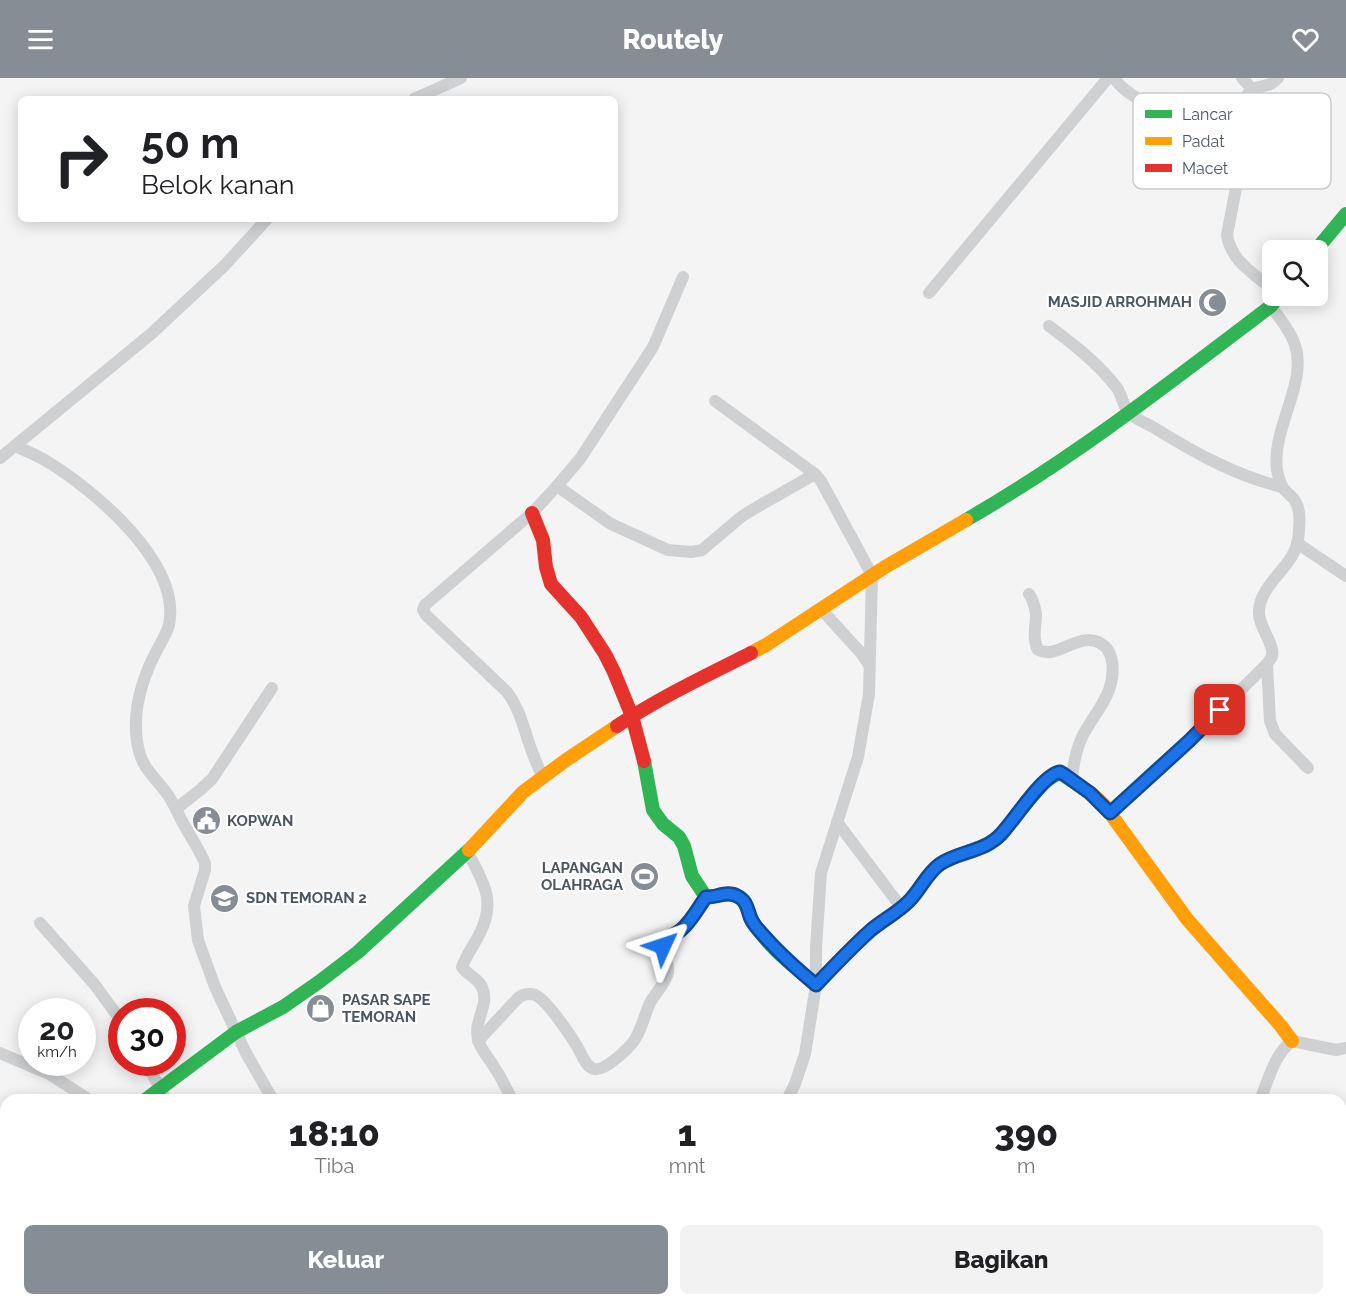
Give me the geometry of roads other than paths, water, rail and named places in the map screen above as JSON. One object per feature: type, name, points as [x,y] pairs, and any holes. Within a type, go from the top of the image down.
[{"type":"main road","points":[[1325,240],[1345,219]]},
{"type":"main road","points":[[164,1094],[236,1032],[283,1007],[358,952],[467,851],[523,792],[543,776],[632,716],[766,645],[872,575],[1048,469],[1129,412],[1268,306]]},
{"type":"main road","points":[[532,513],[543,540],[546,567],[551,584],[581,617],[614,672],[632,716],[647,774],[653,810],[663,824],[679,837],[684,846],[692,876],[706,897],[730,893],[744,900],[756,927],[776,949],[816,985],[865,936],[915,894],[939,864],[953,856],[984,847],[1000,836],[1053,774],[1060,772],[1090,793],[1110,813],[1187,919],[1292,1041]]},
{"type":"street","points":[[421,96],[461,78]]},
{"type":"street","points":[[929,293],[1108,78]]},
{"type":"street","points":[[1114,78],[1118,84],[1133,95]]},
{"type":"street","points":[[1242,78],[1252,89]]},
{"type":"street","points":[[1249,93],[1252,89],[1270,84],[1278,78]]},
{"type":"street","points":[[1236,189],[1227,235],[1228,244],[1238,260],[1262,280]]},
{"type":"street","points":[[0,458],[151,334],[225,265],[264,222]]},
{"type":"street","points":[[543,776],[531,749],[520,713],[507,692],[423,610],[425,605],[532,513],[580,459],[653,347],[683,277]]},
{"type":"street","points":[[1110,813],[1189,741],[1268,664],[1272,655],[1272,649],[1258,614],[1267,589],[1297,543],[1299,508],[1295,500],[1282,487],[1277,471],[1276,456],[1282,424],[1298,367],[1295,344],[1277,306]]},
{"type":"street","points":[[1049,326],[1080,350],[1104,374],[1118,390],[1129,412],[1175,441],[1228,468],[1259,481],[1282,487]]},
{"type":"street","points":[[715,401],[815,474],[872,575],[869,694],[858,757],[821,873],[816,985],[805,1054],[790,1094]]},
{"type":"street","points":[[15,446],[47,461],[74,480],[118,517],[156,564],[162,578],[167,594],[170,621],[142,685],[136,718],[137,739],[146,769],[169,796],[205,863],[194,906],[198,940],[215,987],[246,1053],[270,1094]]},
{"type":"street","points":[[557,486],[611,524],[668,550],[691,552],[702,550],[741,517],[815,474]]},
{"type":"street","points":[[1297,543],[1346,576]]},
{"type":"street","points":[[1029,594],[1036,614],[1035,640],[1038,650],[1046,653],[1052,652],[1089,640],[1101,643],[1112,661],[1108,692],[1078,747],[1073,764],[1072,780]]},
{"type":"street","points":[[821,609],[869,665]]},
{"type":"street","points":[[1268,664],[1272,728],[1308,768]]},
{"type":"street","points":[[176,809],[212,779],[272,688]]},
{"type":"street","points":[[837,822],[901,907]]},
{"type":"street","points":[[467,851],[485,885],[488,910],[482,930],[462,967],[478,981],[484,994],[476,1028],[478,1041],[509,1094]]},
{"type":"street","points":[[478,1041],[518,998],[522,995],[533,995],[547,1005],[587,1064],[596,1070],[604,1068],[634,1042],[644,1023],[652,999],[666,977],[668,965],[663,946],[664,940],[686,925],[706,897]]},
{"type":"street","points":[[40,923],[108,1003]]},
{"type":"street","points":[[1262,1094],[1277,1057],[1292,1041],[1336,1050],[1346,1048]]},
{"type":"street","points":[[0,1053],[49,1074],[81,1094]]},
{"type":"street","points":[[154,1076],[164,1094]]},
{"type":"place","name":"MASJID ARROHMAH","points":[[1213,302]]},
{"type":"place","name":"KOPWAN","points":[[206,821]]},
{"type":"place","name":"LAPANGAN OLAHRAGA","points":[[644,877]]},
{"type":"place","name":"SDN TEMORAN 2","points":[[225,898]]},
{"type":"place","name":"PASAR SAPE TEMORAN","points":[[321,1009]]}]
